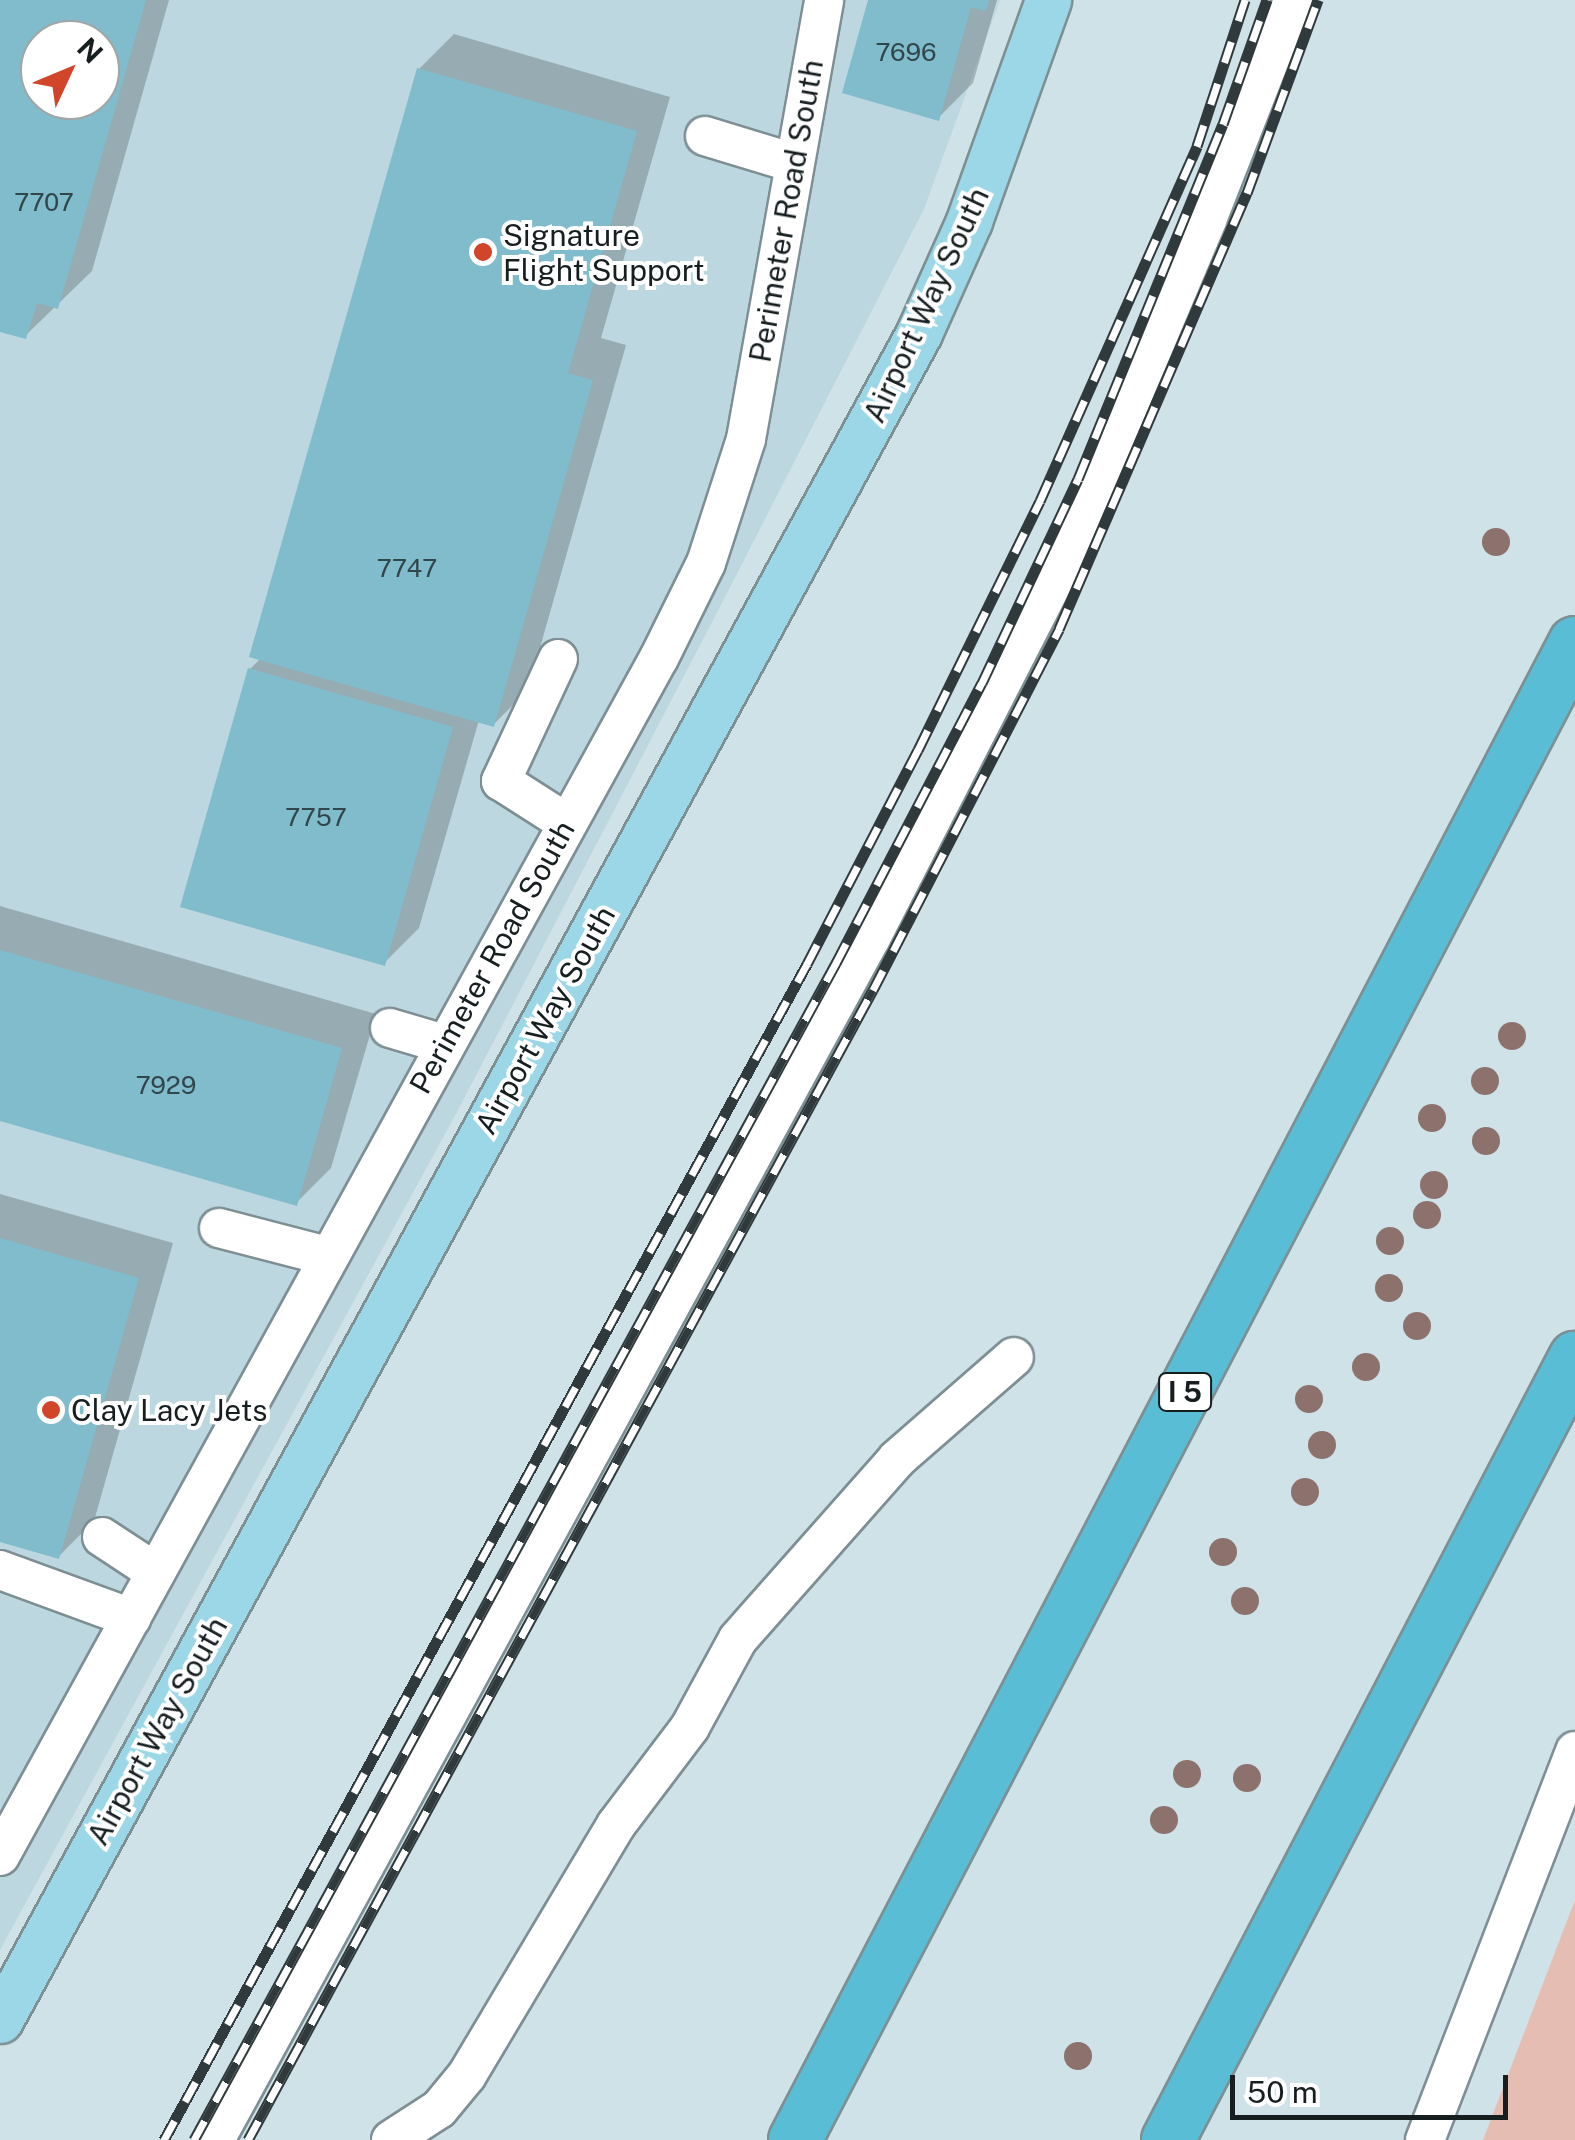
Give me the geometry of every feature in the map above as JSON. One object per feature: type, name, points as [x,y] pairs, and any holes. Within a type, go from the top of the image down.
[{"type":"highway","name":"I 5","points":[[795,2140],[1575,643]]},
{"type":"highway","points":[[1168,2140],[1575,1358]]},
{"type":"main road","name":"Airport Way South","points":[[0,2020],[918,332],[976,202],[1048,0]]},
{"type":"street","name":"Perimeter Road South","points":[[0,1856],[667,642],[706,563],[746,439],[824,0]]},
{"type":"street","points":[[216,2140],[871,938],[1061,566],[1208,220],[1293,0]]},
{"type":"street","points":[[706,136],[794,163]]},
{"type":"street","points":[[558,658],[501,781],[567,823]]},
{"type":"street","points":[[390,1028],[444,1044]]},
{"type":"street","points":[[219,1228],[327,1256]]},
{"type":"street","points":[[391,2140],[440,2110],[467,2075],[616,1825],[690,1727],[738,1639],[897,1458],[1014,1357]]},
{"type":"street","points":[[102,1537],[156,1572]]},
{"type":"street","points":[[0,1570],[131,1618]]},
{"type":"street","points":[[1424,2140],[1575,1751]]},
{"type":"shaded area","points":[[0,0],[1000,0],[924,209],[457,1112],[0,1950]]},
{"type":"shaded area","points":[[1575,1900],[1575,2140],[1483,2140]]},
{"type":"building","points":[[0,0],[146,0],[120,91],[120,20],[20,20],[20,120],[112,120],[58,309],[37,303],[26,339],[0,332]]},
{"type":"building","points":[[868,0],[989,0],[986,11],[971,7],[939,121],[842,93]]},
{"type":"building","points":[[417,68],[637,131],[568,373],[593,380],[494,727],[249,657]]},
{"type":"building","points":[[248,668],[453,727],[385,966],[180,907]]},
{"type":"building","points":[[0,950],[342,1048],[297,1206],[0,1121]]},
{"type":"building","name":"Clay Lacy Jets","points":[[0,1238],[139,1278],[59,1559],[0,1542]]},
{"type":"railway","points":[[164,2140],[807,964],[918,750],[1040,501],[1197,146],[1245,0]]},
{"type":"railway","points":[[194,2140],[836,963],[982,683],[1078,479],[1223,124],[1267,0]]},
{"type":"railway","points":[[248,2140],[873,990],[1059,629],[1247,193],[1318,0]]},
{"type":"place","name":"Signature Flight Support","points":[[483,252]]},
{"type":"place","name":"Clay Lacy Jets","points":[[51,1410]]}]
